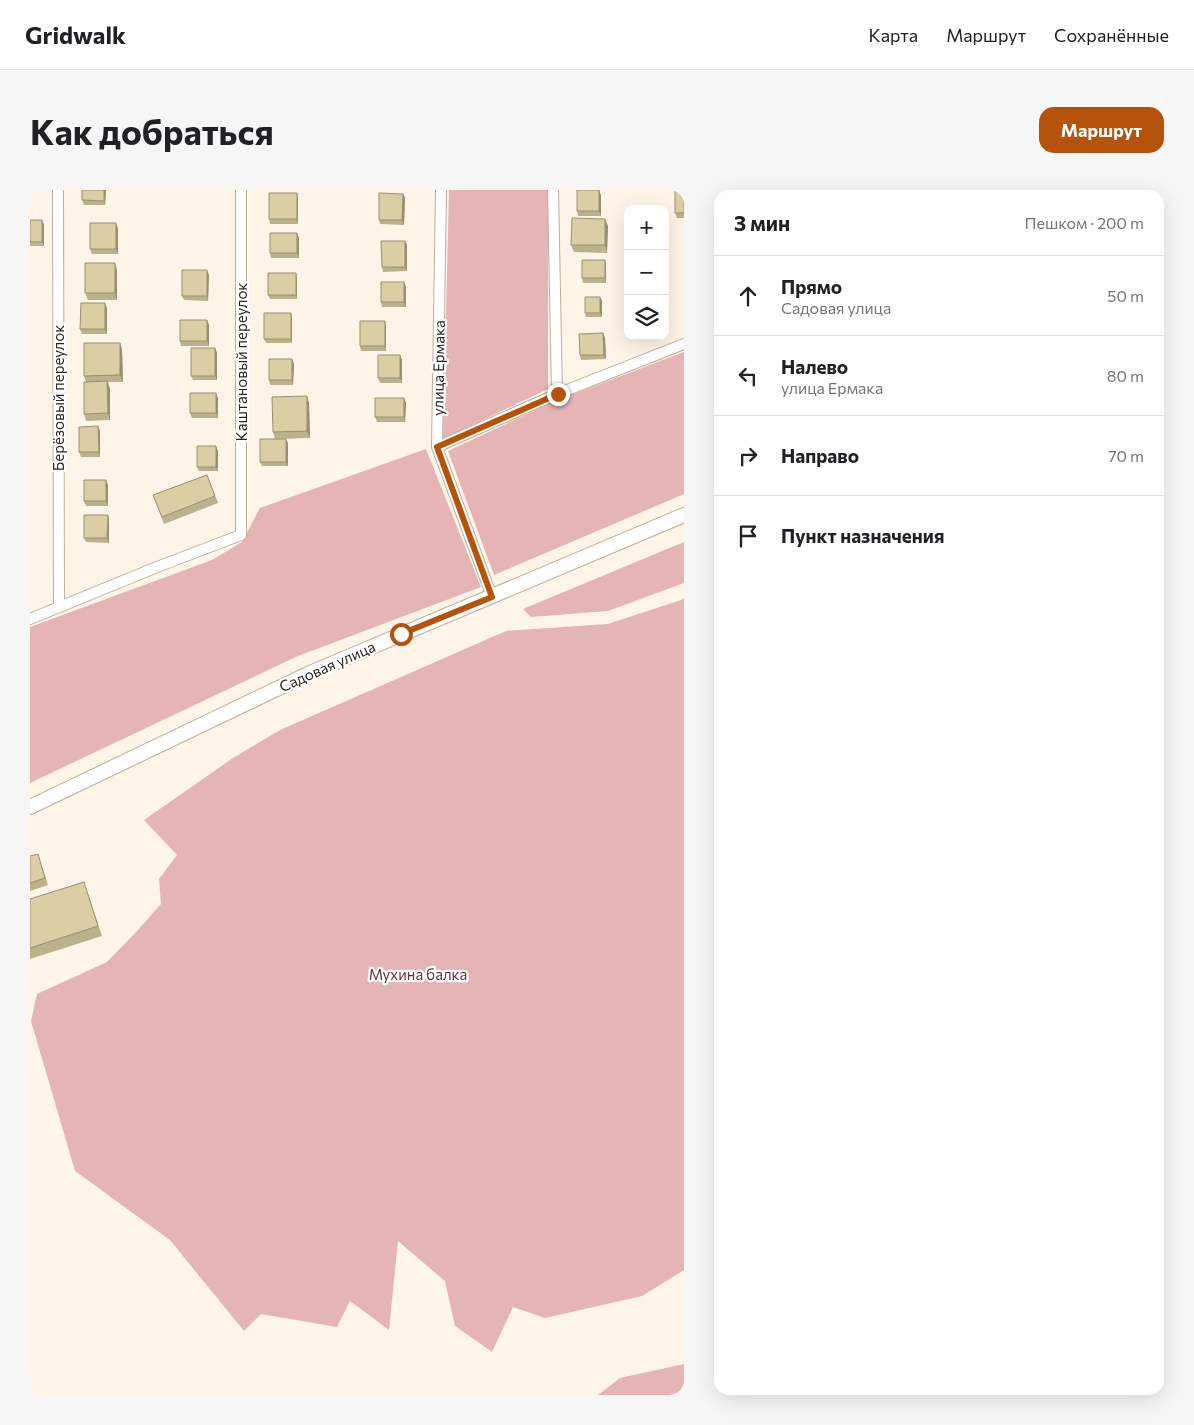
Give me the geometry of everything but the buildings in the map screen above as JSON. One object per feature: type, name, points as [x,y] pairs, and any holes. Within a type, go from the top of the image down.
[{"type":"main road","name":"Садовая улица","points":[[30,807],[310,673],[684,515]]},
{"type":"street","name":"Берёзовый переулок","points":[[58,190],[59,606]]},
{"type":"street","name":"Каштановый переулок","points":[[59,606],[241,535],[241,190]]},
{"type":"street","name":"улица Ермака","points":[[440,190],[437,447],[492,597]]},
{"type":"street","points":[[553,190],[558,394]]},
{"type":"street","points":[[437,447],[558,394],[684,344]]},
{"type":"street","points":[[30,619],[59,606]]},
{"type":"green space","points":[[449,190],[548,190],[548,389],[443,439]]},
{"type":"green space","points":[[684,352],[684,494],[494,575],[448,451],[555,401]]},
{"type":"green space","points":[[426,449],[481,587],[298,656],[30,783],[30,627],[212,560],[242,542],[260,508]]},
{"type":"green space","points":[[684,542],[684,583],[608,611],[531,617],[523,609]]},
{"type":"green space","name":"Мухина балка","points":[[684,599],[684,1270],[642,1296],[545,1318],[513,1307],[492,1352],[455,1326],[445,1281],[398,1241],[389,1330],[350,1301],[337,1327],[261,1314],[244,1331],[170,1240],[75,1171],[31,1021],[37,994],[107,962],[161,904],[159,879],[177,855],[144,820],[233,758],[280,730],[506,631],[608,624]]},
{"type":"green space","points":[[684,1364],[684,1395],[598,1395],[620,1378]]},
{"type":"route","points":[[401,634],[492,597],[437,447],[558,394]]}]
